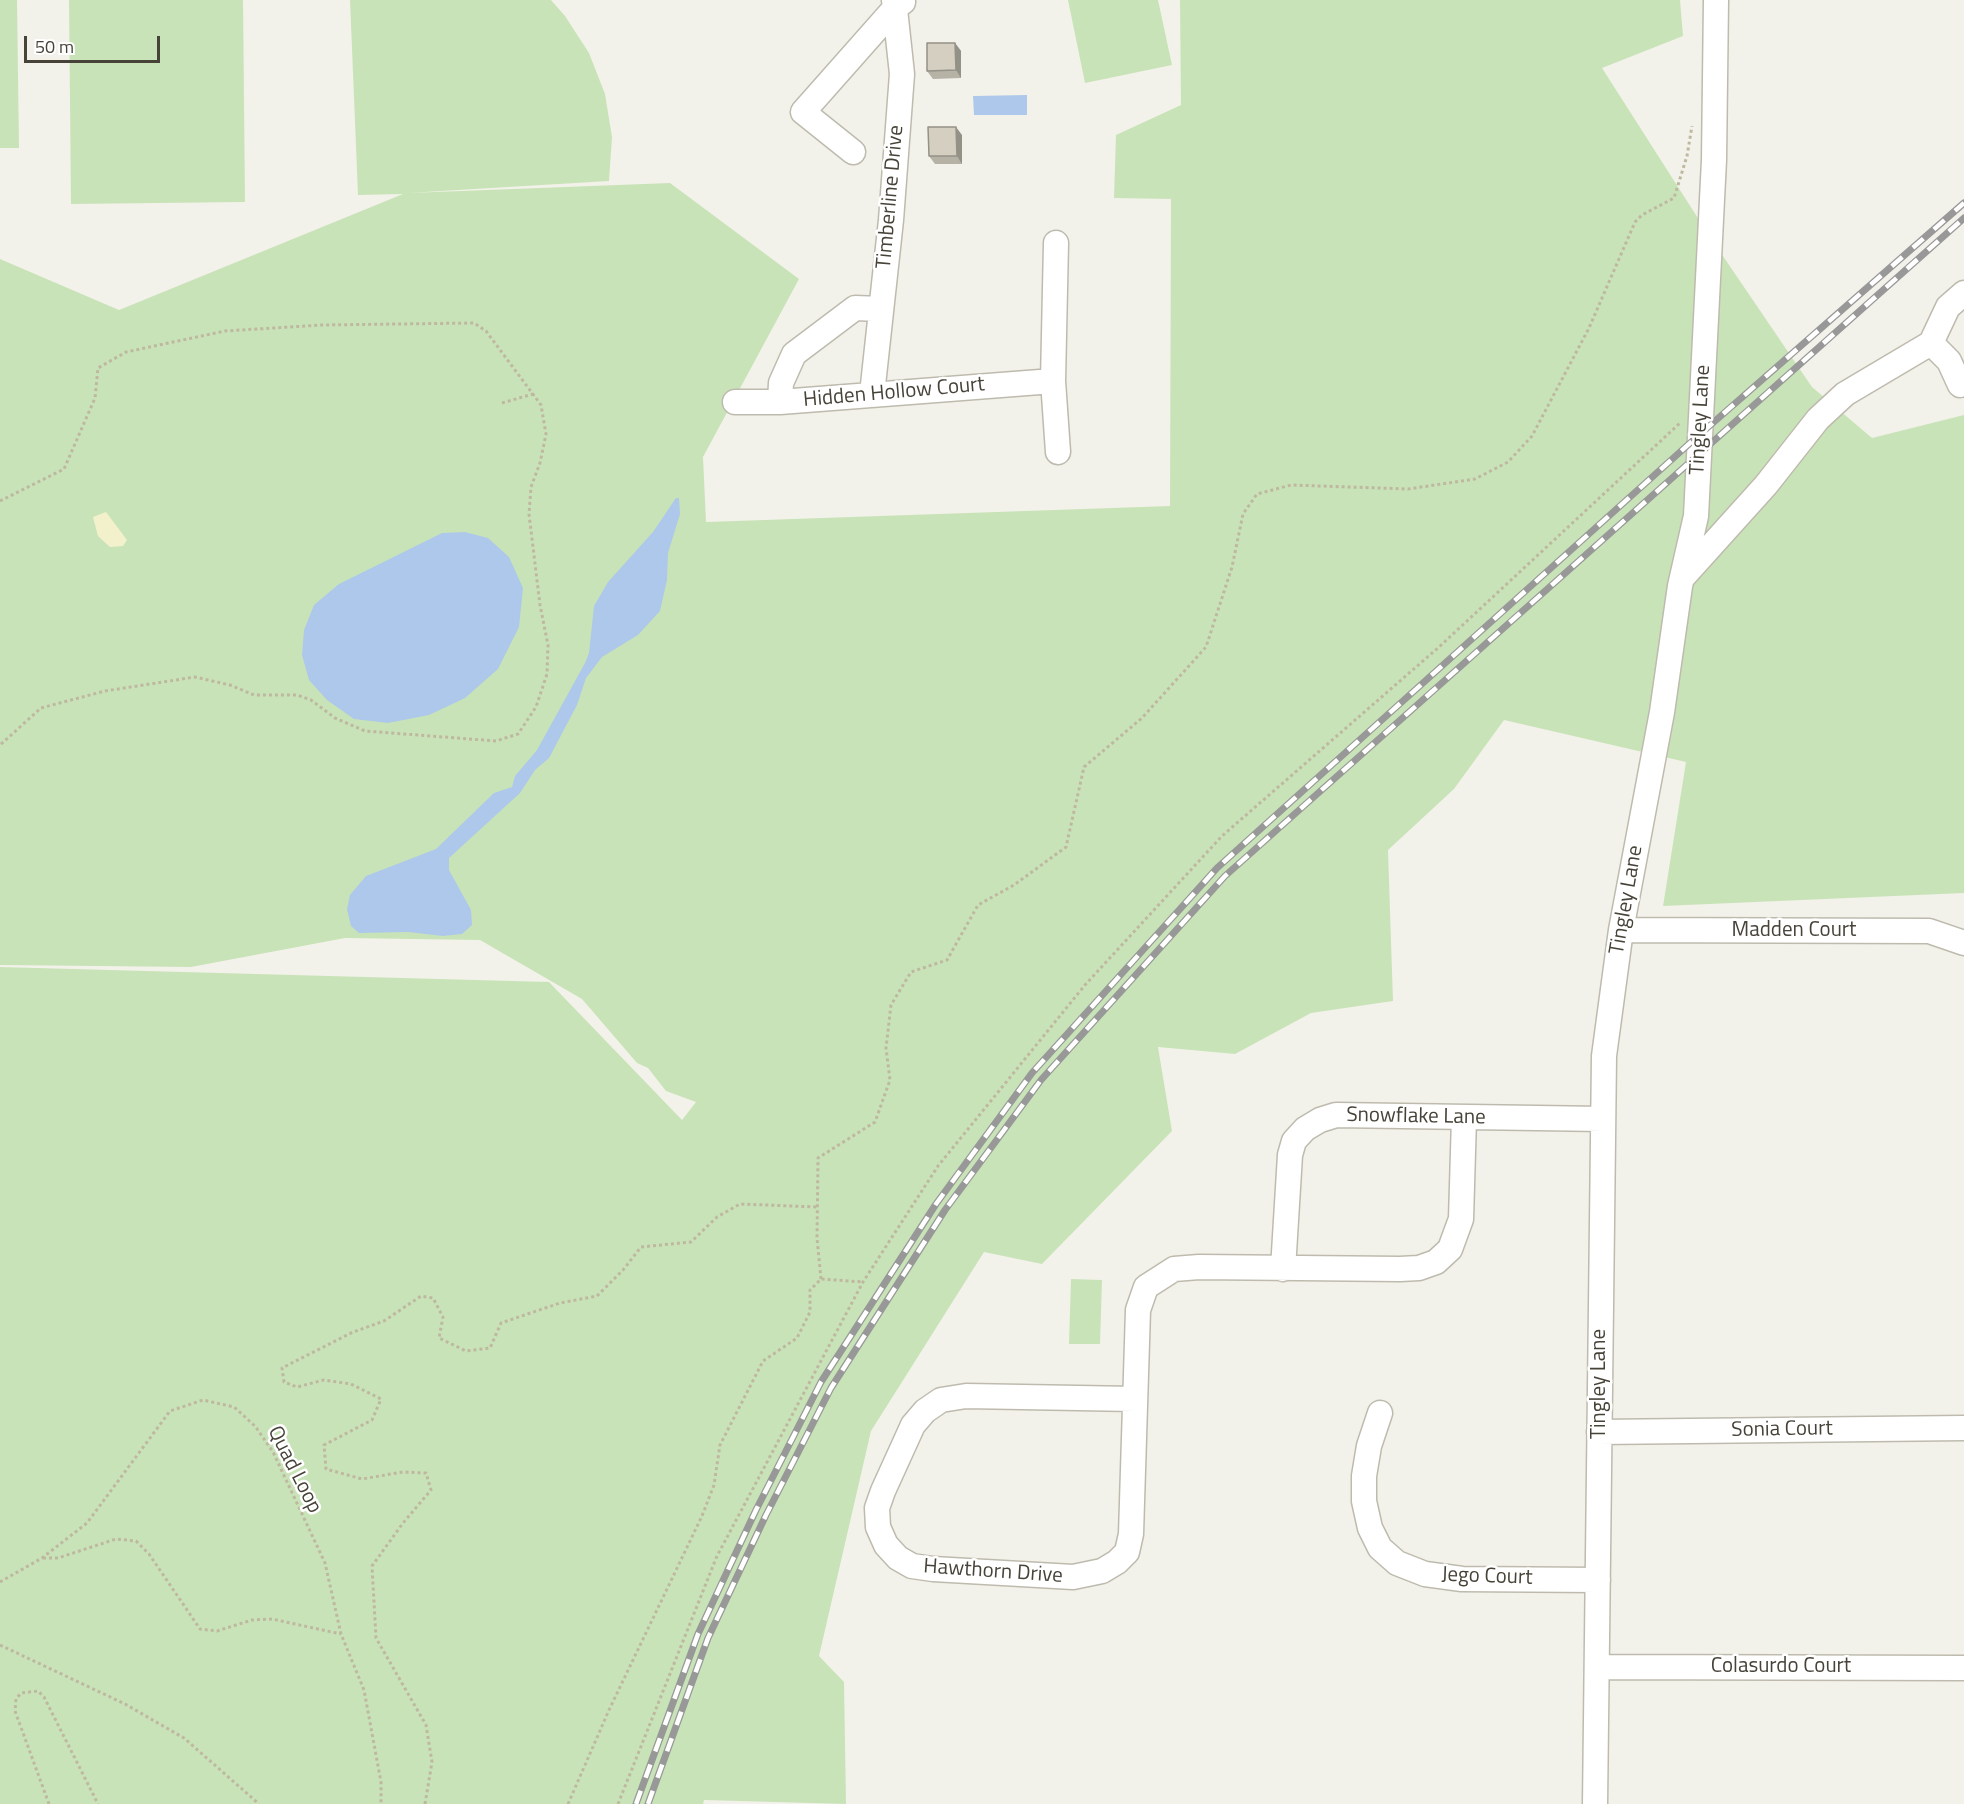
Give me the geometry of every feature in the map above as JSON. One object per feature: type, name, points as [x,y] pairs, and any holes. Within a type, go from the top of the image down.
[{"type":"street","name":"Tingley Lane","points":[[1594,1804],[1604,1056],[1621,930],[1662,711],[1682,577],[1696,516],[1715,114],[1716,0]]},
{"type":"street","points":[[853,152],[803,112],[899,3]]},
{"type":"street","name":"Timberline Drive","points":[[872,394],[891,220],[902,74],[899,3]]},
{"type":"street","points":[[1056,243],[1053,381],[1058,452]]},
{"type":"street","points":[[1682,577],[1766,485],[1818,419],[1845,394],[1931,343],[1948,307],[1964,293]]},
{"type":"street","points":[[780,402],[781,383],[794,354],[855,308],[880,309]]},
{"type":"street","points":[[1931,343],[1956,355],[1960,385],[1964,384]]},
{"type":"street","name":"Hidden Hollow Court","points":[[735,402],[780,402],[1053,381]]},
{"type":"street","name":"Madden Court","points":[[1621,930],[1929,931],[1964,943]]},
{"type":"street","name":"Snowflake Lane","points":[[1283,1269],[1290,1155],[1294,1141],[1305,1129],[1320,1120],[1336,1115],[1603,1119]]},
{"type":"street","name":"Hawthorn Drive","points":[[1134,1399],[966,1396],[941,1400],[925,1411],[913,1425],[883,1491],[878,1508],[878,1527],[886,1545],[898,1558],[912,1566],[933,1569],[1073,1577],[1102,1571],[1117,1562],[1126,1551],[1131,1534],[1138,1310],[1146,1287],[1174,1269],[1199,1266],[1400,1269],[1419,1268],[1436,1262],[1450,1249],[1461,1218],[1464,1118]]},
{"type":"street","name":"Jego Court","points":[[1380,1413],[1364,1476],[1364,1501],[1370,1528],[1380,1548],[1397,1563],[1425,1574],[1462,1579],[1598,1580]]},
{"type":"street","name":"Sonia Court","points":[[1599,1432],[1964,1428]]},
{"type":"street","name":"Colasurdo Court","points":[[1597,1667],[1964,1668]]},
{"type":"path","points":[[821,1279],[817,1238],[818,1158],[875,1122],[890,1080],[886,1048],[891,1005],[911,972],[947,960],[978,905],[1014,885],[1066,847],[1084,767],[1142,718],[1206,648],[1232,567],[1242,514],[1257,494],[1291,485],[1408,489],[1475,479],[1508,462],[1532,436],[1588,328],[1635,222],[1642,215],[1674,198],[1687,156],[1694,115],[1715,114]]},
{"type":"path","points":[[0,501],[64,469],[94,398],[98,368],[126,352],[166,342],[225,332],[322,325],[474,323],[486,331],[541,405],[546,434],[540,463],[531,487],[529,514],[540,605],[548,645],[547,674],[536,707],[518,734],[496,741],[365,731],[335,718],[311,700],[297,695],[254,695],[230,685],[195,677],[105,691],[41,708],[0,745]]},
{"type":"path","points":[[502,403],[533,394]]},
{"type":"path","points":[[618,1804],[717,1556],[863,1282],[946,1157],[1085,985],[1222,836],[1439,647],[1702,403]]},
{"type":"path","points":[[425,1804],[432,1762],[426,1725],[376,1638],[372,1566],[403,1523],[431,1490],[426,1473],[402,1472],[362,1479],[326,1469],[324,1445],[372,1420],[381,1398],[351,1384],[324,1380],[297,1387],[284,1382],[282,1368],[353,1332],[384,1321],[421,1296],[433,1298],[443,1317],[440,1338],[466,1351],[490,1348],[501,1323],[560,1303],[597,1296],[641,1247],[691,1242],[717,1217],[740,1204],[817,1207]]},
{"type":"path","points":[[568,1804],[609,1710],[702,1515],[714,1485],[720,1444],[736,1409],[763,1361],[797,1338],[810,1312],[810,1290],[821,1279],[863,1282]]},
{"type":"path","name":"Quad Loop","points":[[0,1582],[42,1558],[87,1523],[170,1411],[203,1400],[234,1407],[255,1426],[273,1452],[325,1563],[341,1634],[364,1690],[381,1782],[381,1804]]},
{"type":"path","name":"Quad Loop","points":[[42,1558],[58,1558],[116,1539],[136,1541],[149,1554],[200,1629],[217,1631],[252,1620],[272,1619],[341,1634]]},
{"type":"path","points":[[0,1645],[125,1704],[184,1738],[259,1804]]},
{"type":"path","points":[[49,1804],[15,1711],[16,1699],[21,1692],[38,1691],[44,1697],[98,1804]]},
{"type":"green space","points":[[0,0],[17,0],[19,148],[0,148]]},
{"type":"green space","points":[[69,0],[243,0],[245,202],[71,204]]},
{"type":"green space","points":[[350,0],[551,0],[565,16],[589,53],[605,94],[612,137],[609,181],[408,193],[670,183],[799,279],[703,457],[706,522],[1170,506],[1171,199],[1114,198],[1116,135],[1181,105],[1180,0],[1680,0],[1683,36],[1602,68],[1710,237],[1812,387],[1872,438],[1964,415],[1964,893],[1663,906],[1686,762],[1504,720],[1454,789],[1388,850],[1393,1001],[1311,1013],[1235,1054],[1158,1047],[1172,1131],[1042,1264],[984,1252],[871,1431],[819,1656],[844,1682],[846,1804],[704,1800],[703,1804],[0,1804],[0,967],[549,982],[682,1120],[696,1102],[666,1091],[648,1068],[637,1063],[582,999],[480,940],[345,938],[191,967],[0,965],[0,259],[119,310],[403,194],[358,195]]},
{"type":"green space","points":[[1068,0],[1158,0],[1172,65],[1085,83]]},
{"type":"green space","points":[[1071,1279],[1102,1280],[1100,1344],[1069,1344]]},
{"type":"sand","points":[[106,512],[127,540],[123,546],[110,547],[98,536],[93,517]]},
{"type":"water","points":[[1027,95],[1027,115],[974,115],[973,96]]},
{"type":"water","points":[[676,498],[679,498],[680,514],[668,553],[667,580],[660,611],[638,635],[602,657],[586,678],[577,705],[549,758],[535,770],[520,793],[449,858],[449,870],[471,910],[472,925],[462,934],[443,936],[408,932],[359,933],[351,926],[347,909],[350,895],[366,876],[436,849],[494,793],[512,787],[515,776],[537,750],[585,663],[589,653],[594,606],[608,582],[653,532]]},
{"type":"water","points":[[465,532],[488,538],[509,557],[523,588],[519,627],[498,669],[465,698],[429,715],[388,723],[354,719],[327,700],[309,680],[302,655],[304,630],[314,605],[339,584],[442,533]]},
{"type":"building","points":[[927,43],[955,43],[956,70],[927,71]]},
{"type":"building","points":[[928,127],[956,127],[957,156],[929,156]]},
{"type":"railway","points":[[636,1804],[698,1634],[756,1510],[821,1382],[936,1204],[1032,1073],[1217,868],[1699,435],[1964,203]]},
{"type":"railway","points":[[648,1804],[708,1638],[766,1515],[831,1388],[945,1210],[1041,1080],[1225,876],[1964,218]]}]
